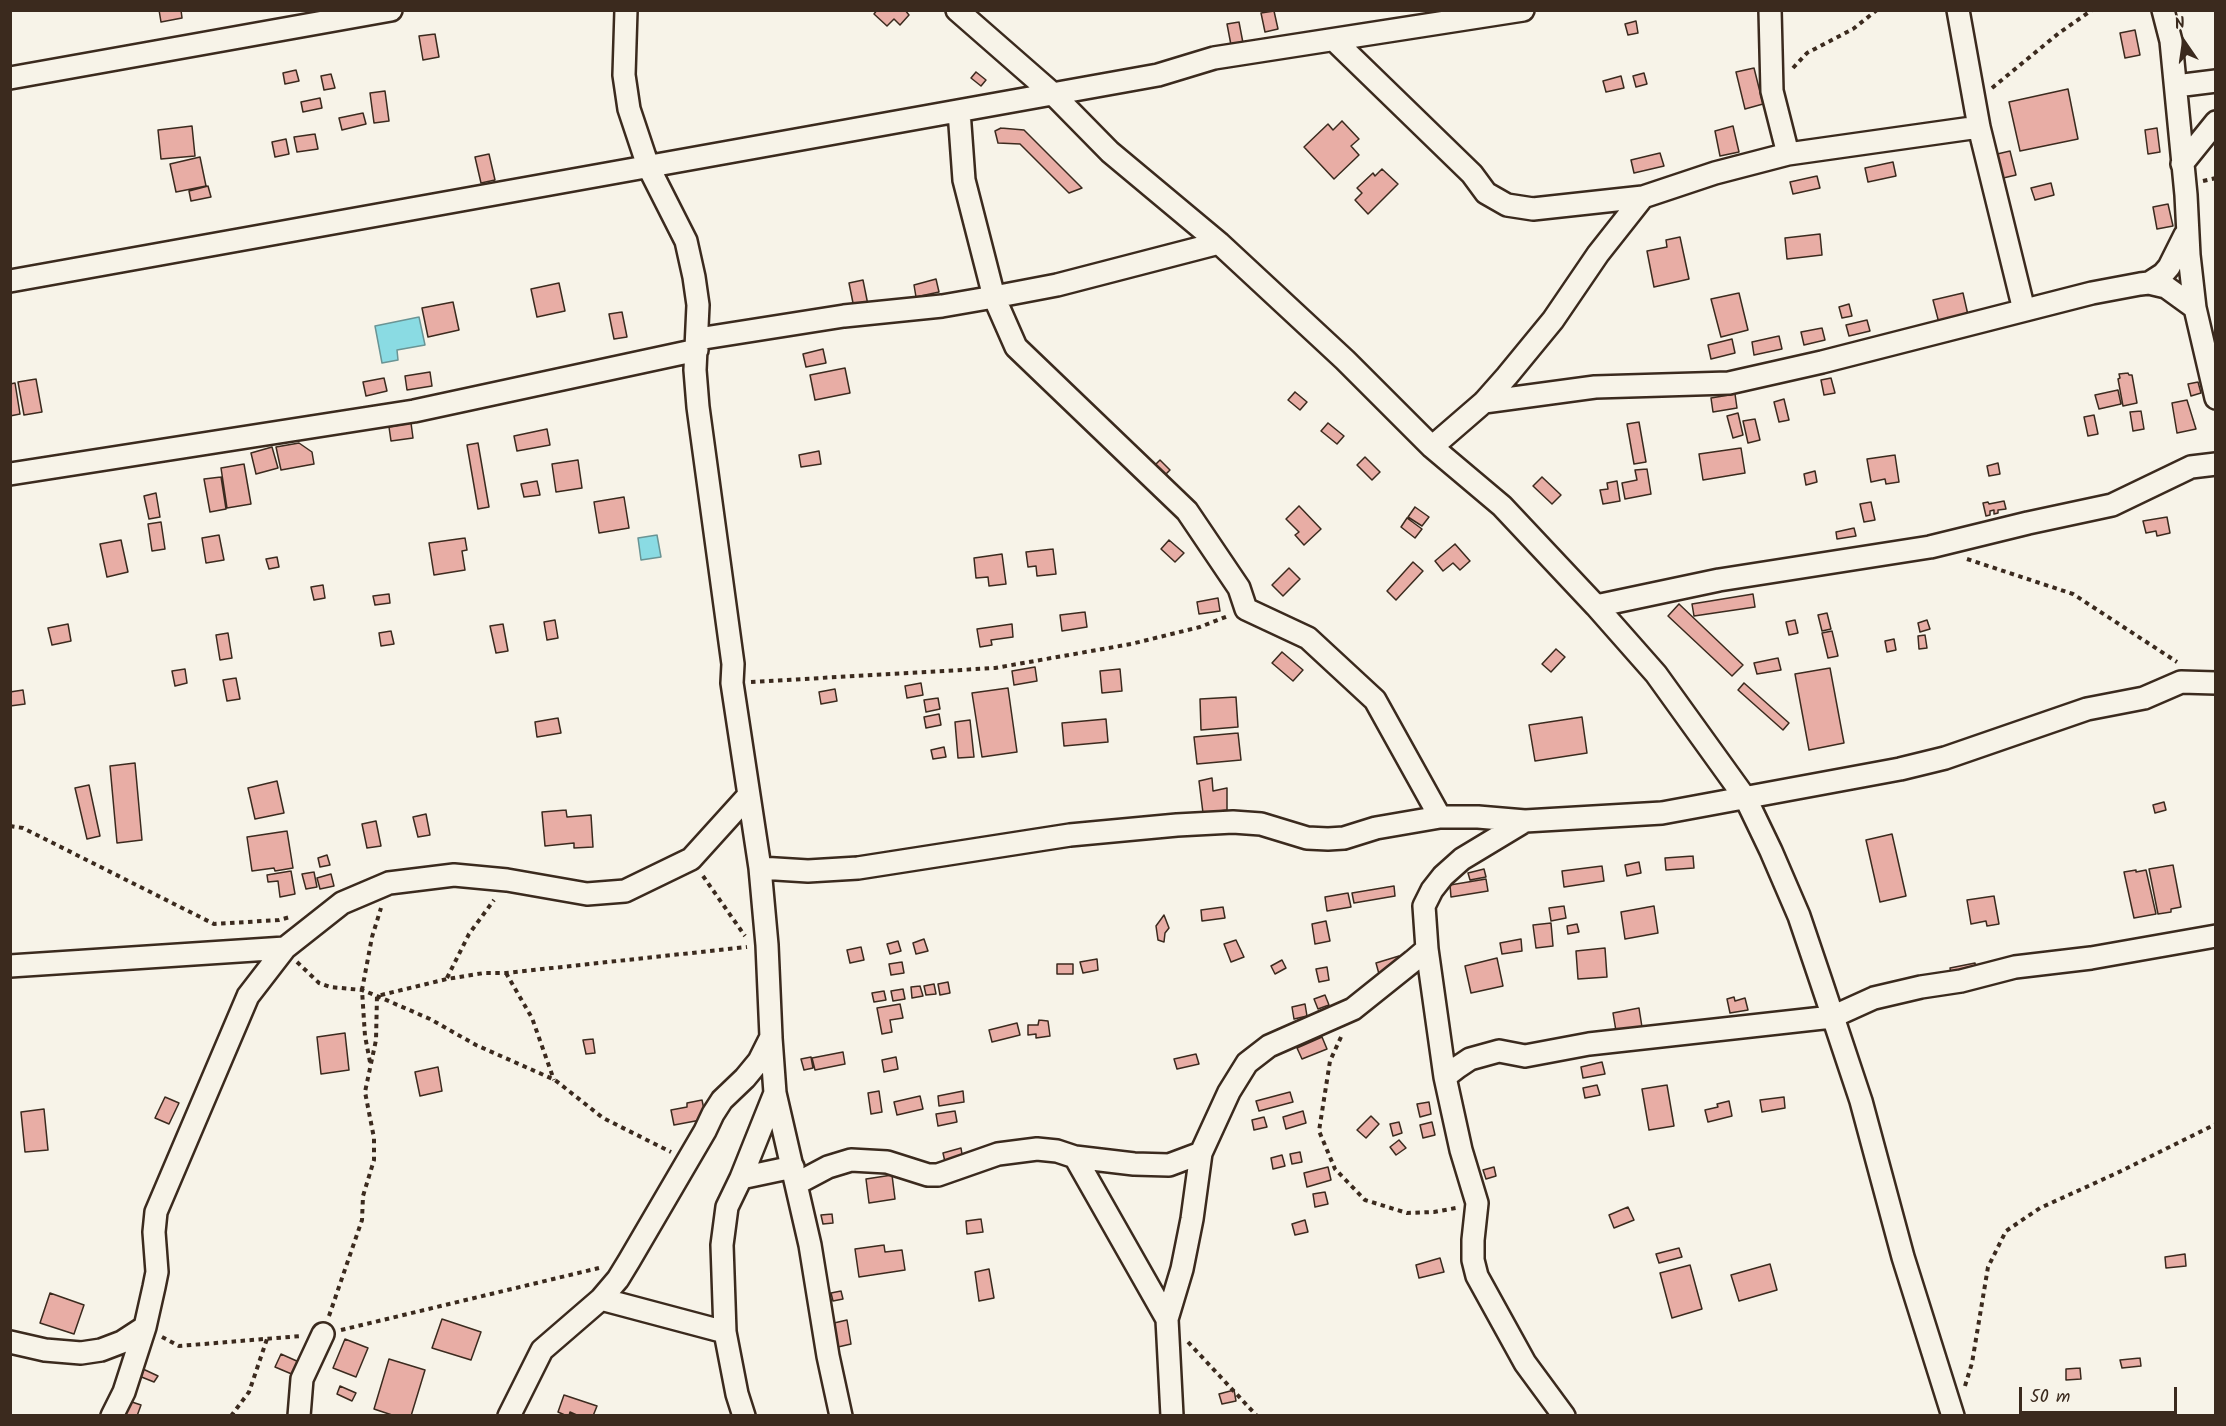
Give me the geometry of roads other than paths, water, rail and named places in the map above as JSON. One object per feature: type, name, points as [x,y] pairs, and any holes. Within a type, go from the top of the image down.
[{"type":"street","points":[[10,78],[391,10]]},
{"type":"street","points":[[626,10],[624,75],[629,109],[648,166],[686,241],[698,305],[695,370],[698,407],[733,664],[732,683],[747,796],[760,868],[758,942],[771,1037],[775,1093],[810,1245],[828,1356],[841,1416]]},
{"type":"street","points":[[957,10],[1053,94],[1110,152],[1219,243],[1345,360],[1432,447],[1502,506],[1656,674],[1746,799],[1772,851],[1799,916],[1861,1101],[1903,1257],[1953,1416]]},
{"type":"street","points":[[10,280],[1158,75],[1214,58],[1523,10]]},
{"type":"street","points":[[1770,10],[1772,91],[1788,154]]},
{"type":"street","points":[[1958,10],[1979,127],[2024,310]]},
{"type":"street","points":[[2163,10],[2171,40],[2176,86],[2195,308],[2216,398]]},
{"type":"street","points":[[1334,40],[1472,174],[1486,193],[1506,205],[1533,209],[1643,197],[1715,173],[1788,154],[1979,127]]},
{"type":"street","points":[[2176,86],[2216,81]]},
{"type":"street","points":[[959,111],[964,180],[994,297],[1016,347],[1187,511],[1239,588],[1246,609],[1308,638],[1375,700],[1440,818]]},
{"type":"street","points":[[2182,164],[2216,122]]},
{"type":"street","points":[[1432,447],[1484,402],[1553,320],[1598,254],[1643,197]]},
{"type":"street","points":[[1484,402],[1595,387],[1729,383],[1822,362],[2092,293],[2149,283],[2163,274],[2174,260],[2188,228]]},
{"type":"street","points":[[10,474],[414,411],[697,345],[844,316],[942,306],[1057,285],[1219,243]]},
{"type":"street","points":[[2149,283],[2166,287],[2195,308]]},
{"type":"street","points":[[1596,606],[1719,580],[1930,547],[2112,505],[2191,467],[2216,464]]},
{"type":"street","points":[[760,868],[808,871],[858,868],[1070,835],[1233,822],[1261,824],[1307,838],[1328,839],[1344,838],[1376,828],[1440,818],[1478,817],[1525,821],[1662,813],[1899,770],[1945,758],[2087,709],[2144,698],[2181,682],[2216,683]]},
{"type":"street","points":[[112,1416],[124,1392],[144,1327],[157,1272],[154,1232],[156,1212],[248,996],[285,948],[342,903],[389,883],[454,875],[507,880],[587,894],[625,891],[691,859],[747,796]]},
{"type":"street","points":[[1525,821],[1462,859],[1443,876],[1432,890],[1424,906],[1427,949],[1445,1077],[1461,1150],[1477,1203],[1473,1240],[1473,1260],[1477,1276],[1525,1363],[1564,1416]]},
{"type":"street","points":[[1445,1077],[1470,1059],[1488,1053],[1499,1051],[1525,1056],[1588,1044],[1832,1017],[1874,998],[1920,987],[1961,981],[2015,967],[2091,958],[2216,936]]},
{"type":"street","points":[[10,966],[285,948]]},
{"type":"street","points":[[1172,1416],[1167,1319],[1182,1269],[1201,1153],[1229,1092],[1247,1063],[1269,1046],[1353,1009],[1427,949]]},
{"type":"street","points":[[509,1416],[542,1350],[601,1299],[618,1279],[713,1114],[722,1100],[745,1078],[759,1060],[771,1037]]},
{"type":"street","points":[[744,1416],[737,1394],[725,1332],[722,1245],[727,1208],[775,1093]]},
{"type":"street","points":[[741,1178],[794,1176],[851,1160],[887,1162],[928,1175],[938,1175],[998,1154],[1037,1149],[1057,1151],[1075,1157],[1134,1164],[1169,1165],[1201,1153]]},
{"type":"street","points":[[1075,1157],[1167,1319]]},
{"type":"street","points":[[601,1299],[725,1332]]},
{"type":"street","points":[[10,1342],[45,1350],[81,1353],[101,1350],[122,1342],[144,1327]]},
{"type":"street","points":[[298,1416],[302,1379],[323,1334]]},
{"type":"water","points":[[419,317],[425,345],[397,350],[398,360],[382,363],[375,326]]},
{"type":"water","points":[[657,535],[661,557],[641,560],[638,538]]}]
